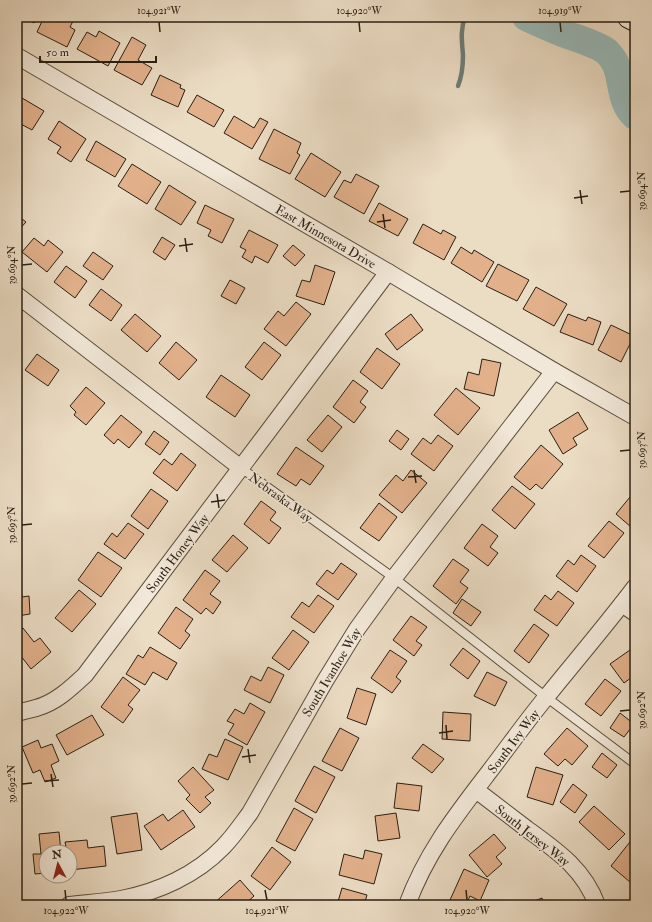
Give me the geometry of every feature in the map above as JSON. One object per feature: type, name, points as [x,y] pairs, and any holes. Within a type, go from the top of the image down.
[{"type":"street","points":[[629,17],[635,20]]},
{"type":"street","name":"East Minnesota Drive","points":[[17,56],[635,417]]},
{"type":"street","name":"South Honey Way","points":[[17,713],[37,708],[55,700],[70,690],[85,675],[388,272]]},
{"type":"street","name":"Nebraska Way","points":[[17,295],[241,468]]},
{"type":"street","name":"South Ivanhoe Way","points":[[69,905],[120,899],[159,888],[193,871],[210,859],[223,847],[250,813],[321,687],[357,629],[394,578],[554,371]]},
{"type":"street","name":"South Ivy Way","points":[[407,905],[418,877],[448,826],[546,697],[629,608],[635,587]]},
{"type":"street","name":"South Jersey Way","points":[[476,790],[557,851],[573,866],[586,882],[597,905]]},
{"type":"lane","name":"Nebraska Way","points":[[241,468],[394,578],[546,697],[635,764]]},
{"type":"building","points":[[24,17],[38,17],[34,23]]},
{"type":"building","points":[[44,17],[75,17],[70,27],[75,30],[67,47],[37,32]]},
{"type":"building","points":[[99,31],[120,43],[108,66],[77,49],[87,32],[96,37]]},
{"type":"building","points":[[132,37],[146,45],[138,60],[152,68],[142,85],[114,70]]},
{"type":"building","points":[[160,75],[181,85],[180,88],[185,90],[178,107],[151,95]]},
{"type":"building","points":[[17,95],[44,111],[32,130],[17,122]]},
{"type":"building","points":[[197,95],[224,110],[214,127],[187,112]]},
{"type":"building","points":[[234,116],[254,128],[260,118],[268,122],[252,149],[224,133]]},
{"type":"building","points":[[59,121],[86,139],[71,162],[57,153],[61,147],[48,139]]},
{"type":"building","points":[[274,129],[301,143],[297,153],[300,155],[290,174],[259,159]]},
{"type":"building","points":[[96,141],[126,159],[115,177],[86,160]]},
{"type":"building","points":[[311,153],[341,172],[325,197],[295,179]]},
{"type":"building","points":[[132,164],[161,182],[147,204],[118,186]]},
{"type":"building","points":[[356,174],[379,186],[364,214],[334,197],[344,180],[351,183]]},
{"type":"building","points":[[169,185],[196,202],[181,225],[155,209]]},
{"type":"building","points":[[379,203],[408,219],[398,236],[369,221]]},
{"type":"building","points":[[205,205],[234,219],[222,243],[208,236],[211,230],[197,223]]},
{"type":"building","points":[[17,215],[26,222],[17,232]]},
{"type":"building","points":[[423,224],[441,234],[443,230],[456,237],[444,260],[413,243]]},
{"type":"building","points":[[249,230],[278,245],[268,263],[255,256],[252,263],[242,257],[246,250],[240,247]]},
{"type":"building","points":[[162,237],[175,245],[165,260],[153,252]]},
{"type":"building","points":[[34,238],[44,246],[48,240],[63,252],[47,272],[22,252]]},
{"type":"building","points":[[293,245],[305,255],[295,266],[283,256]]},
{"type":"building","points":[[461,247],[472,254],[474,250],[494,262],[482,282],[451,263]]},
{"type":"building","points":[[93,252],[113,266],[103,280],[83,266]]},
{"type":"building","points":[[498,264],[529,280],[517,301],[486,286]]},
{"type":"building","points":[[315,265],[335,272],[324,305],[296,296],[302,280],[310,282]]},
{"type":"building","points":[[66,266],[87,281],[75,298],[54,282]]},
{"type":"building","points":[[230,280],[245,288],[236,304],[221,296]]},
{"type":"building","points":[[536,287],[567,304],[554,326],[523,309]]},
{"type":"building","points":[[101,289],[122,305],[111,321],[89,305]]},
{"type":"building","points":[[296,302],[311,314],[286,346],[264,329],[278,311],[284,316]]},
{"type":"building","points":[[135,314],[161,336],[147,352],[121,330]]},
{"type":"building","points":[[411,314],[423,330],[397,350],[385,334]]},
{"type":"building","points":[[568,314],[586,321],[588,317],[601,322],[593,345],[560,332]]},
{"type":"building","points":[[611,325],[634,336],[621,362],[598,350]]},
{"type":"building","points":[[176,342],[197,360],[179,380],[159,363]]},
{"type":"building","points":[[264,342],[281,355],[262,380],[245,367]]},
{"type":"building","points":[[377,348],[400,364],[382,389],[360,372]]},
{"type":"building","points":[[37,354],[59,370],[48,386],[25,370]]},
{"type":"building","points":[[482,359],[501,363],[494,396],[464,389],[468,372],[479,375]]},
{"type":"building","points":[[221,375],[250,395],[235,417],[206,397]]},
{"type":"building","points":[[353,380],[368,391],[360,402],[366,407],[354,423],[333,407]]},
{"type":"building","points":[[86,387],[105,403],[86,425],[74,415],[76,412],[70,406]]},
{"type":"building","points":[[456,388],[480,408],[458,435],[434,415]]},
{"type":"building","points":[[578,412],[588,429],[573,438],[577,445],[563,454],[549,430]]},
{"type":"building","points":[[121,415],[142,432],[129,448],[118,439],[114,444],[104,435]]},
{"type":"building","points":[[328,415],[342,427],[322,452],[307,440]]},
{"type":"building","points":[[397,430],[409,439],[401,450],[389,441]]},
{"type":"building","points":[[154,431],[169,442],[160,455],[145,444]]},
{"type":"building","points":[[438,435],[453,446],[434,471],[411,454],[423,438],[431,444]]},
{"type":"building","points":[[541,445],[563,464],[542,489],[536,484],[530,490],[514,477]]},
{"type":"building","points":[[296,447],[324,466],[310,485],[301,479],[296,486],[277,474]]},
{"type":"building","points":[[181,453],[196,465],[177,491],[153,473],[164,459],[172,465]]},
{"type":"building","points":[[411,470],[427,483],[402,513],[379,495],[396,475],[403,481]]},
{"type":"building","points":[[512,486],[535,504],[515,529],[492,510]]},
{"type":"building","points":[[151,489],[168,501],[148,529],[131,516]]},
{"type":"building","points":[[635,491],[635,522],[631,527],[616,514]]},
{"type":"building","points":[[261,501],[276,512],[270,520],[281,528],[269,544],[244,524]]},
{"type":"building","points":[[379,503],[397,517],[379,541],[360,528]]},
{"type":"building","points":[[609,521],[624,533],[604,558],[588,546]]},
{"type":"building","points":[[128,523],[144,534],[125,559],[104,544],[112,533],[117,537]]},
{"type":"building","points":[[482,524],[498,536],[490,547],[498,553],[488,566],[464,548]]},
{"type":"building","points":[[17,530],[20,554],[17,554]]},
{"type":"building","points":[[233,535],[248,548],[227,572],[212,560]]},
{"type":"building","points":[[98,552],[122,568],[101,597],[78,580]]},
{"type":"building","points":[[581,555],[596,566],[577,592],[556,576],[568,560],[574,565]]},
{"type":"building","points":[[453,559],[469,570],[460,582],[468,588],[456,604],[433,586]]},
{"type":"building","points":[[341,563],[357,574],[338,600],[316,584],[327,570],[333,574]]},
{"type":"building","points":[[17,565],[19,565],[22,597],[29,596],[30,614],[17,616]]},
{"type":"building","points":[[205,570],[220,581],[210,594],[221,602],[213,614],[206,608],[201,614],[183,600]]},
{"type":"building","points":[[79,590],[96,604],[72,632],[55,618]]},
{"type":"building","points":[[558,591],[574,603],[557,626],[534,610],[545,595],[551,600]]},
{"type":"building","points":[[318,595],[334,606],[314,633],[291,617],[302,602],[309,607]]},
{"type":"building","points":[[462,599],[481,612],[471,626],[453,613]]},
{"type":"building","points":[[176,607],[193,619],[185,631],[190,635],[180,649],[158,633]]},
{"type":"building","points":[[411,616],[427,627],[416,641],[422,645],[414,656],[393,640]]},
{"type":"building","points":[[534,624],[549,635],[529,663],[514,651]]},
{"type":"building","points":[[23,628],[34,642],[40,638],[51,652],[31,669],[17,651],[17,632]]},
{"type":"building","points":[[293,630],[309,642],[289,670],[272,658]]},
{"type":"building","points":[[150,647],[177,663],[167,680],[153,672],[145,685],[126,674],[138,655],[143,658]]},
{"type":"building","points":[[463,648],[480,661],[468,679],[450,665]]},
{"type":"building","points":[[390,650],[407,661],[396,677],[401,681],[392,693],[371,678]]},
{"type":"building","points":[[630,650],[635,657],[635,675],[624,683],[610,664]]},
{"type":"building","points":[[268,667],[284,675],[270,703],[244,690],[251,676],[261,681]]},
{"type":"building","points":[[487,672],[507,682],[495,706],[474,696]]},
{"type":"building","points":[[123,677],[140,690],[128,705],[133,709],[123,723],[101,707]]},
{"type":"building","points":[[605,679],[621,691],[601,716],[585,704]]},
{"type":"building","points":[[357,688],[376,694],[366,725],[347,718]]},
{"type":"building","points":[[250,703],[265,712],[247,745],[228,734],[234,724],[227,721],[235,709],[244,714]]},
{"type":"building","points":[[443,712],[471,714],[470,741],[442,739]]},
{"type":"building","points":[[620,713],[634,724],[624,737],[610,728]]},
{"type":"building","points":[[92,715],[104,735],[67,755],[56,735]]},
{"type":"building","points":[[340,728],[359,738],[342,771],[322,761]]},
{"type":"building","points":[[567,728],[588,746],[572,765],[565,759],[558,766],[544,754]]},
{"type":"building","points":[[225,739],[243,747],[228,780],[202,769],[209,754],[217,757]]},
{"type":"building","points":[[38,740],[41,748],[52,744],[59,761],[51,765],[56,778],[45,782],[40,770],[33,773],[22,747]]},
{"type":"building","points":[[423,744],[444,759],[432,773],[412,758]]},
{"type":"building","points":[[602,753],[617,765],[607,778],[592,767]]},
{"type":"building","points":[[314,766],[335,777],[316,813],[295,801]]},
{"type":"building","points":[[193,767],[214,790],[205,797],[211,803],[200,813],[186,799],[190,795],[178,781]]},
{"type":"building","points":[[536,767],[563,775],[553,805],[527,797]]},
{"type":"building","points":[[397,783],[422,786],[419,811],[394,808]]},
{"type":"building","points":[[573,784],[587,795],[575,813],[560,802]]},
{"type":"building","points":[[594,806],[625,834],[609,850],[579,822]]},
{"type":"building","points":[[294,808],[313,819],[295,851],[276,841]]},
{"type":"building","points":[[183,810],[195,827],[161,850],[144,826],[163,814],[168,821]]},
{"type":"building","points":[[137,813],[142,850],[117,854],[111,817]]},
{"type":"building","points":[[396,813],[400,838],[378,841],[375,816]]},
{"type":"building","points":[[59,832],[60,844],[40,844],[39,834]]},
{"type":"building","points":[[494,834],[506,848],[496,857],[502,864],[487,877],[469,855]]},
{"type":"building","points":[[633,838],[635,839],[635,876],[630,882],[611,866]]},
{"type":"building","points":[[87,840],[88,848],[104,846],[106,866],[78,869],[78,844],[65,844],[65,842]]},
{"type":"building","points":[[272,847],[291,862],[270,890],[251,876]]},
{"type":"building","points":[[365,850],[382,854],[374,884],[339,875],[344,854],[363,859]]},
{"type":"building","points":[[33,854],[38,854],[38,874],[35,874]]},
{"type":"building","points":[[464,869],[489,880],[480,901],[470,896],[466,905],[461,905],[450,900]]},
{"type":"building","points":[[240,880],[254,896],[244,905],[212,905]]},
{"type":"building","points":[[342,888],[367,895],[364,905],[337,905]]},
{"type":"building","points":[[635,893],[635,905],[633,905],[631,894]]},
{"type":"building","points":[[542,898],[545,905],[524,905]]},
{"type":"waterway","points":[[458,86],[462,67],[462,31],[465,17]]},
{"type":"waterway","points":[[526,17],[560,32],[593,44],[607,52],[616,65],[624,98],[630,111],[635,116]]}]
